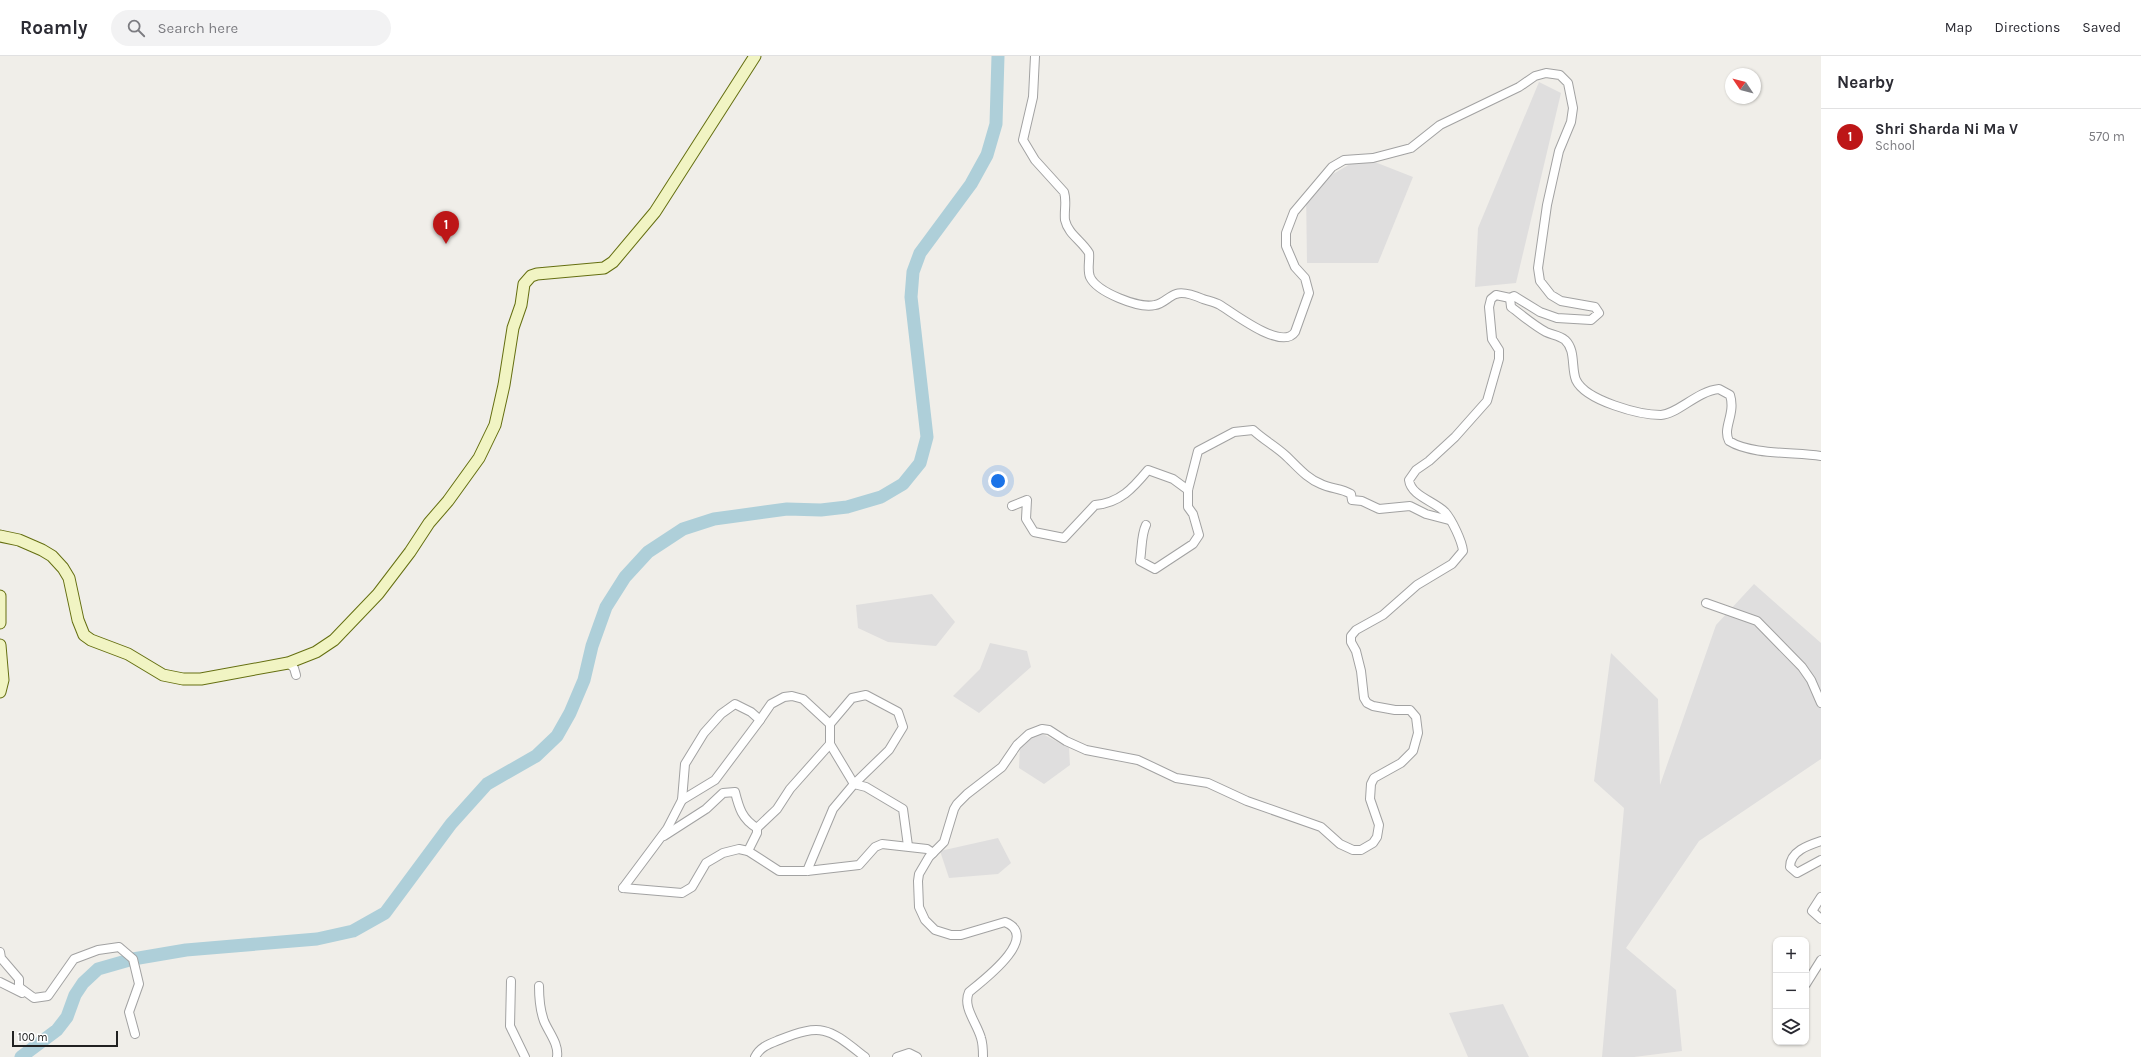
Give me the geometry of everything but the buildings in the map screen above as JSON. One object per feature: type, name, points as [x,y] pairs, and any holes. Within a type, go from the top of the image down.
[{"type":"main road","points":[[0,536],[19,540],[42,550],[52,556],[63,568],[69,578],[78,620],[84,635],[91,640],[128,654],[164,675],[183,679],[201,679],[288,663],[316,652],[334,640],[378,594],[410,552],[429,523],[448,501],[479,458],[495,425],[504,385],[512,328],[522,305],[524,284],[527,280],[537,274],[604,268],[613,262],[654,212],[755,56]]},
{"type":"main road","points":[[0,596],[0,623]]},
{"type":"main road","points":[[0,645],[3,680],[0,692]]},
{"type":"street","points":[[983,1057],[981,1038],[966,998],[969,992],[1000,965],[1011,952],[1016,937],[1014,929],[1005,922],[961,935],[943,933],[930,925],[919,907],[917,893],[920,874],[933,853],[944,842],[952,813],[957,804],[966,794],[1002,767],[1023,738],[1042,729],[1048,730],[1066,741],[1086,750],[1113,757],[1138,760],[1176,778],[1208,783],[1247,801],[1321,827],[1332,839],[1348,848],[1361,850],[1364,848],[1377,837],[1379,825],[1370,799],[1371,784],[1374,778],[1407,759],[1413,751],[1418,733],[1416,718],[1413,712],[1373,706],[1364,698],[1361,671],[1356,651],[1351,642],[1351,636],[1356,630],[1383,615],[1417,585],[1452,564],[1460,557],[1463,551],[1462,545],[1445,513],[1412,489],[1409,480],[1416,470],[1429,461],[1454,437],[1486,400],[1497,368],[1499,355],[1499,350],[1492,339],[1489,307],[1491,299],[1496,294],[1510,298],[1514,296],[1540,312],[1558,318],[1591,320],[1599,313],[1595,307],[1561,301],[1544,287],[1538,275],[1547,205],[1559,151],[1571,122],[1573,108],[1568,83],[1560,75],[1546,73],[1535,76],[1519,87],[1440,125],[1411,148],[1373,158],[1344,160],[1332,166],[1294,212],[1286,233],[1286,246],[1295,267],[1305,278],[1309,293],[1295,332],[1292,337],[1286,338],[1270,335],[1219,304],[1195,296],[1176,294],[1156,305],[1145,307],[1127,301],[1103,289],[1093,281],[1089,275],[1089,253],[1067,226],[1065,213],[1066,197],[1064,192],[1034,160],[1023,140],[1033,97],[1035,56]]},
{"type":"street","points":[[1510,298],[1509,304],[1511,307],[1536,326],[1547,333],[1558,336],[1568,344],[1576,380],[1580,387],[1594,397],[1626,409],[1662,415],[1679,407],[1698,395],[1719,388],[1730,395],[1733,404],[1726,431],[1729,441],[1753,449],[1821,456]]},
{"type":"street","points":[[1146,525],[1143,532],[1143,545],[1140,561],[1155,569],[1193,544],[1200,535],[1193,514],[1188,507],[1188,490],[1198,451],[1234,432],[1253,430],[1270,445],[1284,454],[1303,474],[1322,485],[1342,489],[1351,494],[1352,500],[1362,501],[1379,509],[1410,506],[1426,514],[1449,520]]},
{"type":"street","points":[[1012,506],[1027,500],[1026,519],[1034,532],[1064,538],[1095,505],[1109,504],[1134,487],[1148,470],[1173,479],[1188,490]]},
{"type":"street","points":[[1706,603],[1757,621],[1802,667],[1811,680],[1821,703]]},
{"type":"street","points":[[288,663],[294,668],[296,675]]},
{"type":"street","points":[[807,871],[833,809],[854,784],[889,750],[903,727],[898,712],[866,695],[852,698],[830,724],[830,744],[854,784],[866,787],[903,809],[908,846]]},
{"type":"street","points":[[682,800],[715,780],[771,704],[784,697],[792,696],[803,699],[830,724]]},
{"type":"street","points":[[760,720],[751,712],[735,704],[721,714],[704,733],[685,764],[682,800],[667,829],[623,888],[682,894],[692,887],[706,863],[723,853],[738,849],[748,850],[779,871],[807,871],[859,865],[875,847],[882,844],[927,849],[933,853]]},
{"type":"street","points":[[748,850],[757,833],[757,828],[777,809],[790,789],[830,744]]},
{"type":"street","points":[[658,840],[706,808],[723,793],[735,792],[739,809],[746,822],[757,828]]},
{"type":"street","points":[[1821,841],[1807,846],[1795,854],[1790,867],[1797,872],[1821,860]]},
{"type":"street","points":[[1821,897],[1812,911],[1821,919]]},
{"type":"street","points":[[0,982],[34,998],[48,996],[74,959],[98,950],[119,947],[133,959],[139,984],[129,1012],[135,1034]]},
{"type":"street","points":[[0,952],[1,958],[19,979],[18,987],[34,998]]},
{"type":"street","points":[[1809,979],[1821,960]]},
{"type":"street","points":[[511,981],[510,1026],[525,1057]]},
{"type":"street","points":[[539,986],[539,1002],[542,1015],[555,1042],[557,1057]]},
{"type":"street","points":[[755,1057],[762,1048],[800,1032],[816,1029],[824,1030],[845,1041],[865,1057]]},
{"type":"street","points":[[898,1057],[909,1053],[917,1057]]},
{"type":"shaded area","points":[[1539,82],[1561,93],[1516,283],[1475,287],[1478,228]]},
{"type":"shaded area","points":[[1362,157],[1413,177],[1378,263],[1307,263],[1306,190]]},
{"type":"shaded area","points":[[1754,584],[1821,643],[1821,759],[1699,841],[1626,948],[1676,990],[1682,1051],[1634,1057],[1602,1057],[1624,808],[1594,781],[1611,653],[1658,699],[1660,785],[1716,625]]},
{"type":"shaded area","points":[[932,594],[955,622],[936,646],[888,642],[858,628],[856,605]]},
{"type":"shaded area","points":[[990,643],[1027,651],[1031,667],[979,713],[953,696],[980,669]]},
{"type":"shaded area","points":[[1039,732],[1069,748],[1070,765],[1044,784],[1019,768],[1020,744]]},
{"type":"shaded area","points":[[998,838],[1011,863],[998,874],[949,878],[940,851]]},
{"type":"shaded area","points":[[1503,1004],[1529,1057],[1468,1057],[1449,1013]]},
{"type":"waterway","points":[[21,1057],[57,1030],[67,1017],[75,995],[83,983],[98,969],[133,959],[186,950],[317,939],[353,931],[385,913],[451,824],[487,784],[536,756],[557,736],[570,713],[584,680],[592,646],[606,607],[625,577],[648,552],[683,529],[714,519],[787,509],[821,510],[847,507],[881,497],[903,484],[920,463],[927,437],[911,297],[913,272],[920,253],[971,184],[987,155],[996,124],[998,56]]},
{"type":"place","name":"Shri Sharda Ni Ma V","points":[[446,244]]}]
